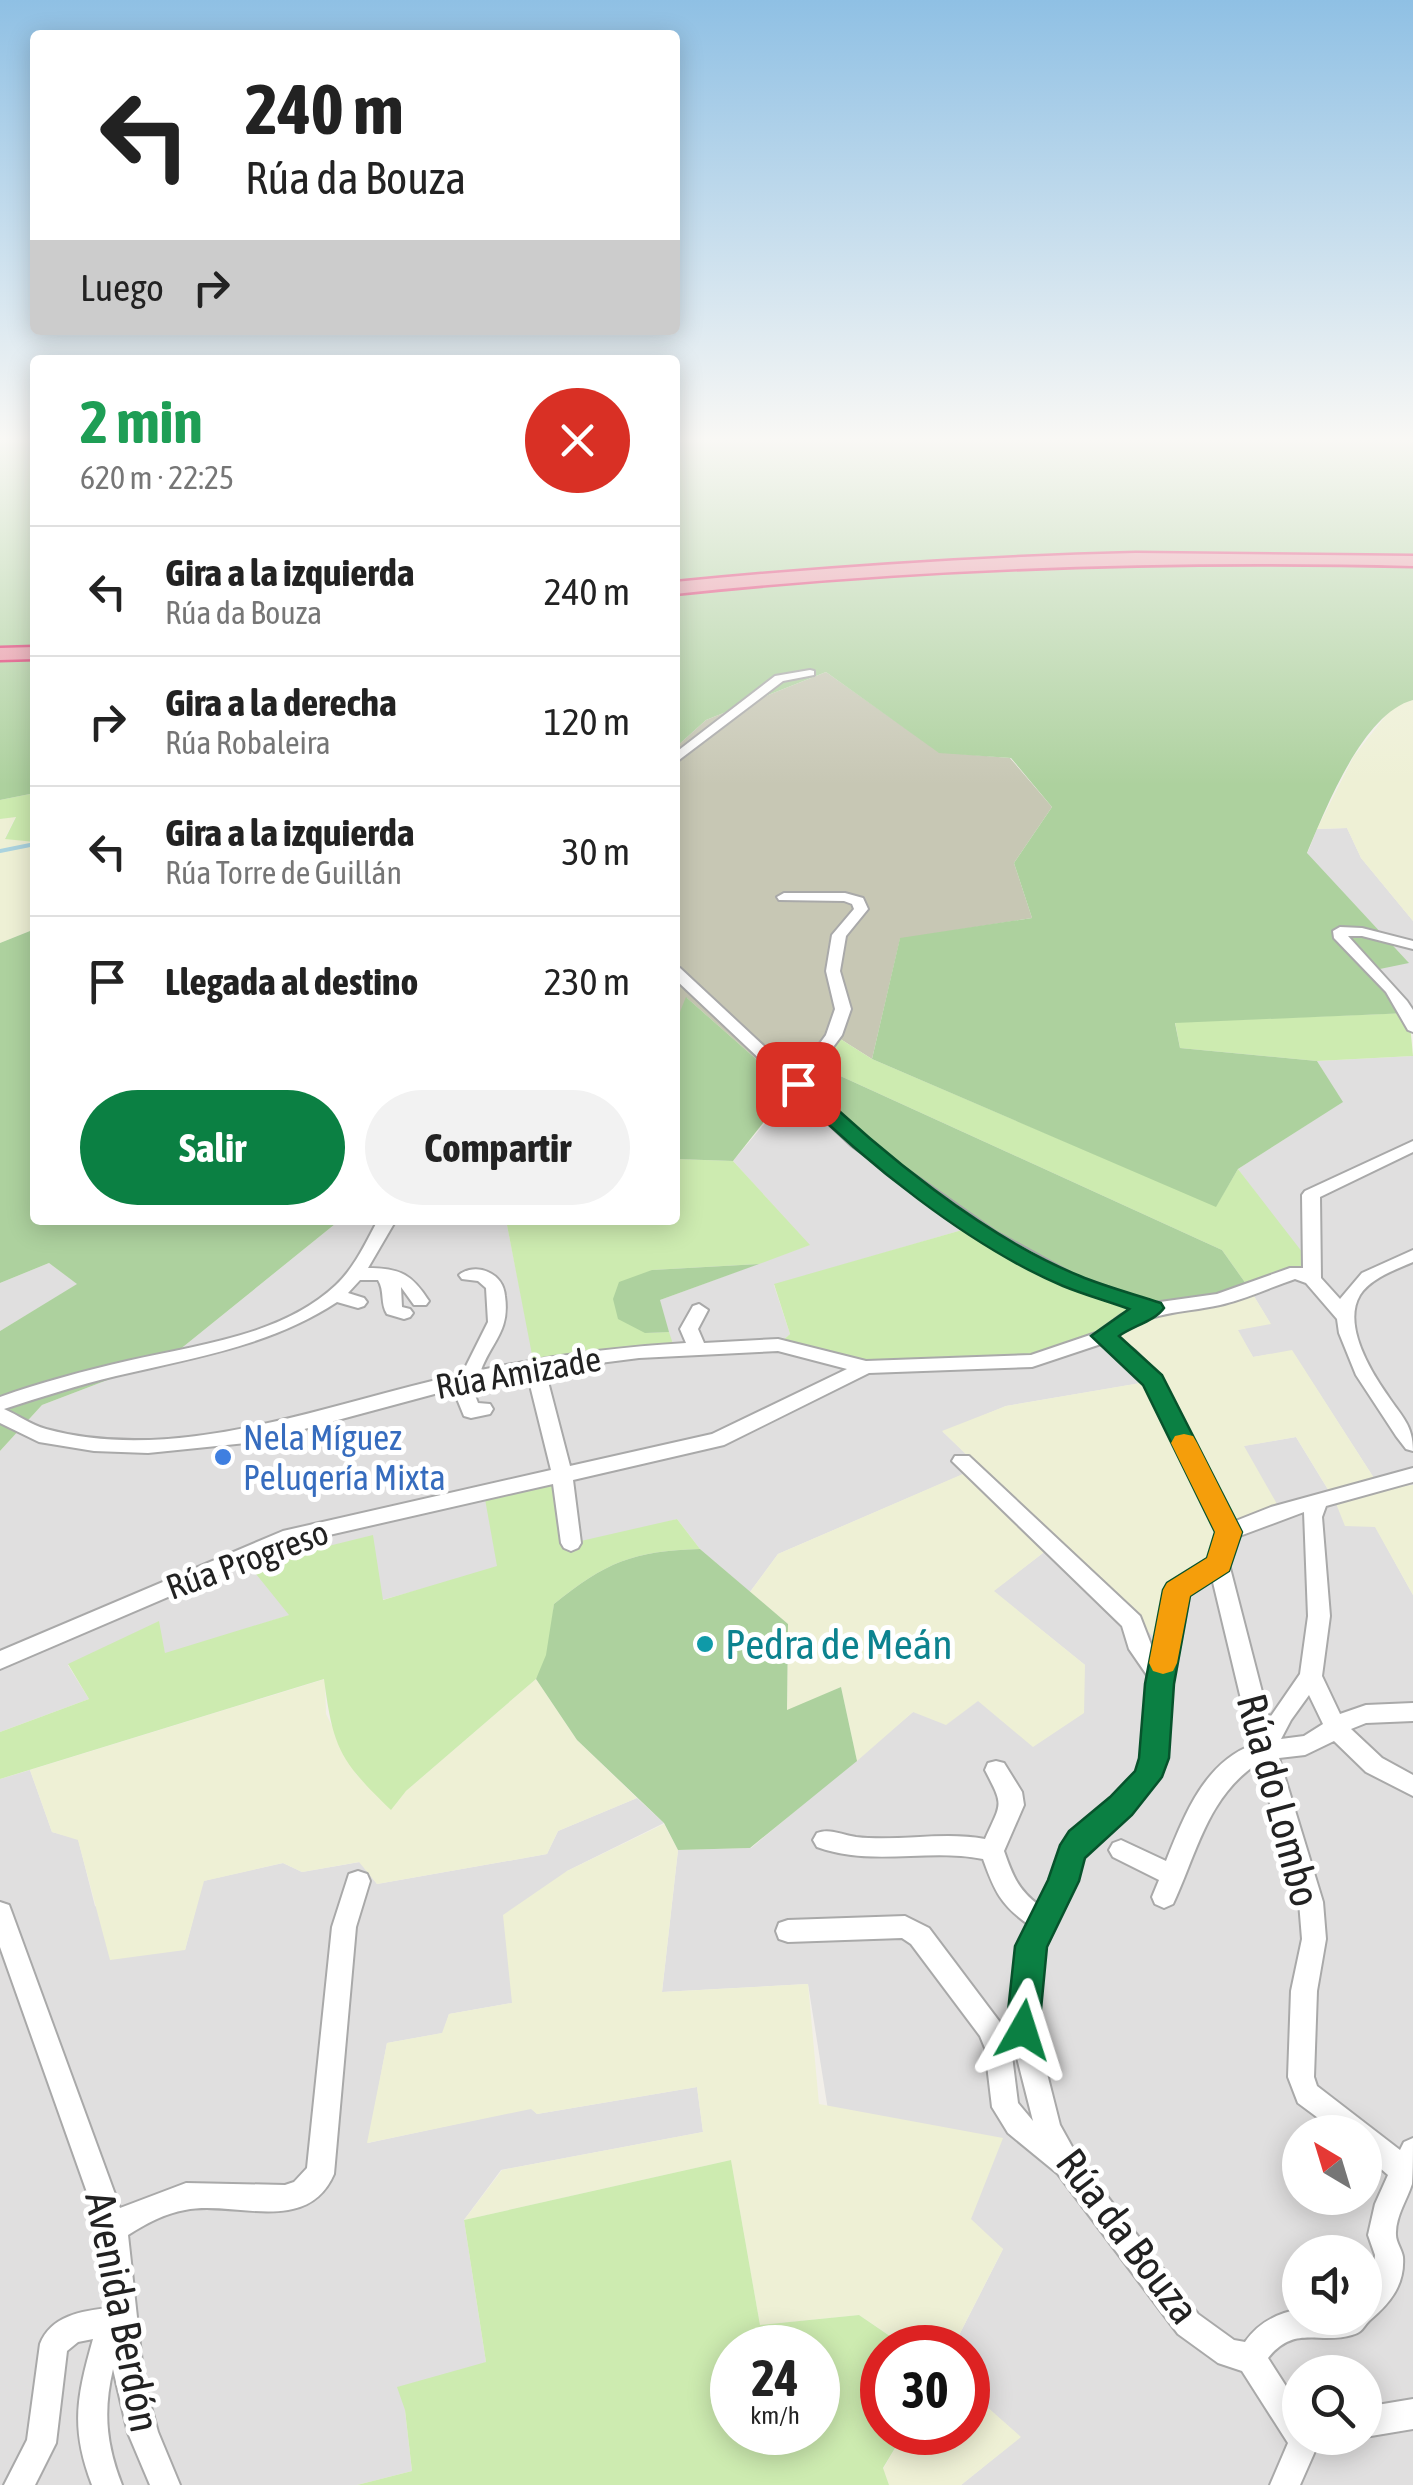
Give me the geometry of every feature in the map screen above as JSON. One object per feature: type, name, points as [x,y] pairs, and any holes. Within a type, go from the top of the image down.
[{"type":"highway","points":[[680,588],[912,566],[1039,560],[1250,557],[1413,561]]},
{"type":"highway","points":[[0,654],[30,653]]},
{"type":"street","points":[[680,755],[779,678],[810,673]]},
{"type":"street","points":[[784,897],[845,897],[858,901],[860,909],[839,935],[833,971],[843,1009],[834,1035],[798,1084]]},
{"type":"street","points":[[1413,944],[1362,932],[1340,931],[1338,935],[1374,970],[1408,1013],[1413,1027]]},
{"type":"street","points":[[680,976],[857,1142],[988,1235],[1070,1280],[1152,1308],[1220,1299],[1296,1272],[1312,1279],[1344,1316],[1364,1377],[1413,1444]]},
{"type":"street","points":[[1312,1279],[1311,1194],[1413,1146]]},
{"type":"street","points":[[0,1404],[85,1377],[232,1344],[334,1296],[356,1274],[384,1225]]},
{"type":"street","points":[[1344,1316],[1350,1297],[1366,1278],[1413,1256]]},
{"type":"street","points":[[356,1274],[384,1274],[408,1282],[420,1301]]},
{"type":"street","points":[[384,1274],[393,1288],[393,1310],[404,1314]]},
{"type":"street","points":[[468,1275],[487,1278],[495,1286],[496,1326],[475,1356],[465,1380],[471,1411],[482,1409]]},
{"type":"street","points":[[334,1296],[358,1302]]},
{"type":"street","name":"Rúa Progreso","points":[[0,1660],[290,1536],[717,1440],[866,1367],[1032,1361],[1103,1336],[1126,1319],[1152,1308]]},
{"type":"street","points":[[697,1349],[688,1329],[699,1310]]},
{"type":"street","points":[[1103,1336],[1153,1381],[1228,1532],[1219,1564]]},
{"type":"street","name":"Rúa Amizade","points":[[0,1416],[39,1435],[94,1444],[148,1446],[256,1435],[534,1365],[778,1345],[866,1367]]},
{"type":"street","points":[[534,1365],[562,1474],[571,1543]]},
{"type":"street","points":[[962,1460],[1132,1622],[1140,1650],[1160,1677]]},
{"type":"street","points":[[1228,1532],[1359,1487],[1413,1476]]},
{"type":"street","points":[[1264,1750],[1282,1715],[1311,1676],[1320,1616],[1312,1518],[1318,1502]]},
{"type":"street","name":"Rúa da Bouza","points":[[1219,1564],[1177,1590],[1160,1677],[1154,1758],[1147,1777],[1121,1806],[1080,1840],[1053,1903],[1041,1920],[1031,1946],[1023,2030],[1048,2128],[1070,2170],[1188,2324],[1228,2353],[1251,2358]]},
{"type":"street","name":"Rúa do Lombo","points":[[1219,1564],[1264,1750],[1311,1902],[1314,1938],[1304,1991],[1301,2077],[1307,2094],[1335,2115]]},
{"type":"street","points":[[1311,1676],[1336,1728],[1374,1764],[1413,1786]]},
{"type":"street","points":[[1121,1850],[1168,1886],[1201,1808],[1229,1773],[1248,1757],[1264,1750],[1296,1748],[1367,1714],[1413,1712]]},
{"type":"street","points":[[996,1770],[1010,1792],[1012,1805],[992,1851],[1016,1902],[1041,1920]]},
{"type":"street","points":[[825,1840],[857,1850],[926,1843],[971,1845],[992,1851]]},
{"type":"street","points":[[114,2230],[136,2214],[186,2196],[285,2198],[302,2194],[320,2174],[344,1927],[358,1880]]},
{"type":"street","name":"Avenida Berdón","points":[[0,1913],[114,2230],[117,2324],[142,2433],[166,2485]]},
{"type":"street","points":[[788,1932],[905,1927],[933,1950],[990,2029],[998,2048],[1005,2108],[1017,2124],[1070,2170]]},
{"type":"street","points":[[998,2048],[1023,2030]]},
{"type":"street","points":[[1382,2147],[1408,2160],[1382,2235],[1389,2256],[1382,2292]]},
{"type":"street","points":[[19,2485],[41,2443],[54,2344],[71,2328],[106,2322],[117,2324],[91,2396],[90,2439],[107,2485]]},
{"type":"street","points":[[1282,2324],[1264,2335],[1251,2358],[1282,2405]]},
{"type":"street","points":[[1382,2419],[1413,2414]]},
{"type":"street","points":[[1291,2482],[1299,2455]]},
{"type":"shaded area","points":[[826,672],[939,752],[1010,758],[1052,807],[1014,863],[1032,918],[900,939],[872,1059],[834,1035],[790,1089],[687,998],[680,1013],[680,743],[706,720]]},
{"type":"shaded area","points":[[1413,700],[1413,921],[1361,858],[1347,828],[1317,829],[1354,756],[1395,704]]},
{"type":"shaded area","points":[[16,816],[5,838],[30,841],[30,931],[0,943],[0,819]]},
{"type":"shaded area","points":[[1347,828],[1361,858],[1413,921],[1413,1032],[1409,1013],[1374,970],[1408,962],[1307,854],[1317,829]]},
{"type":"shaded area","points":[[1413,1056],[1413,1485],[1381,1489],[1292,1351],[1253,1357],[1237,1330],[1270,1323],[1249,1288],[1278,1223],[1238,1169],[1342,1102],[1317,1061]]},
{"type":"shaded area","points":[[798,1084],[976,1226],[774,1285],[790,1334],[779,1344],[1103,1337],[1153,1381],[1006,1406],[943,1432],[980,1467],[778,1554],[750,1592],[700,1549],[677,1519],[382,1600],[290,1615],[165,1654],[158,1622],[68,1665],[89,1699],[0,1732],[0,1451],[42,1405],[173,1355],[334,1225],[507,1225],[535,1365],[660,1300],[809,1245],[733,1161]]},
{"type":"shaded area","points":[[49,1263],[78,1284],[0,1331],[0,1283]]},
{"type":"shaded area","points":[[1249,1288],[1271,1324],[1238,1330],[1253,1357],[1292,1350],[1381,1489],[1413,1485],[1413,1595],[1375,1527],[1345,1526],[1335,1501],[1296,1437],[1244,1446],[1281,1511],[1229,1532],[1219,1564],[1177,1590],[1166,1646],[1052,1546],[994,1591],[1085,1665],[1084,1713],[1033,1747],[978,1701],[946,1725],[913,1712],[857,1761],[841,1687],[787,1711],[788,1624],[750,1592],[778,1554],[979,1467],[942,1431],[1006,1406],[1152,1381],[1103,1337],[1127,1319]]},
{"type":"shaded area","points":[[1296,1437],[1335,1501],[1375,1526],[1413,1595],[1413,2485],[961,2485],[1020,2437],[990,2410],[990,2325],[964,2325],[1003,2249],[828,2110],[808,1984],[662,1992],[678,1850],[751,1848],[913,1712],[978,1701],[1085,1665],[993,1591],[1052,1546],[1243,1446]]},
{"type":"shaded area","points":[[325,1679],[326,1714],[356,1774],[391,1809],[406,1791],[536,1679],[577,1740],[637,1798],[558,1831],[547,1854],[377,1884],[359,1862],[302,1872],[283,1863],[204,1881],[185,1950],[110,1960],[78,1840],[52,1832],[30,1770]]},
{"type":"shaded area","points":[[30,1770],[52,1832],[78,1839],[95,1906],[185,1950],[203,1881],[283,1863],[302,1872],[360,1862],[377,1884],[547,1854],[558,1831],[637,1798],[664,1823],[567,1871],[512,2003],[449,2014],[443,2033],[387,2043],[368,2143],[531,2108],[537,2114],[697,2087],[703,2132],[501,2170],[464,2220],[486,2362],[405,2410],[412,2471],[357,2485],[0,2485],[0,1779]]},
{"type":"shaded area","points":[[664,1824],[678,1850],[662,1992],[808,1984],[819,2104],[1003,2138],[971,2219],[1003,2249],[964,2325],[874,2325],[859,2315],[760,2325],[731,2160],[464,2220],[502,2170],[703,2132],[697,2087],[537,2114],[531,2109],[367,2143],[387,2043],[442,2033],[449,2014],[512,2003],[503,1915],[567,1871]]},
{"type":"shaded area","points":[[990,2410],[1021,2437],[961,2485],[889,2485],[883,2469],[891,2455],[990,2455]]},
{"type":"green space","points":[[0,553],[30,553],[30,794],[0,800]]},
{"type":"green space","points":[[680,553],[1413,553],[1413,700],[1395,708],[1362,742],[1307,853],[1409,963],[1375,970],[1409,1013],[1175,1023],[1180,1048],[1317,1061],[1343,1102],[1238,1169],[1216,1207],[872,1059],[900,938],[1032,918],[1014,863],[1052,807],[1011,758],[939,753],[826,672],[706,720],[680,743]]},
{"type":"green space","points":[[30,794],[30,842],[5,839],[16,817],[0,819],[0,800]]},
{"type":"green space","points":[[30,931],[30,1225],[334,1225],[173,1355],[42,1405],[0,1451],[0,1331],[77,1284],[49,1263],[0,1283],[0,943]]},
{"type":"green space","points":[[686,997],[790,1089],[733,1161],[680,1159],[680,1012]]},
{"type":"green space","points":[[1409,1013],[1413,1056],[1317,1061],[1180,1048],[1175,1022]]},
{"type":"green space","points":[[834,1035],[872,1059],[1216,1206],[1238,1169],[1313,1266],[1249,1288],[1222,1250],[814,1064]]},
{"type":"green space","points":[[814,1064],[1222,1250],[1249,1288],[1152,1309],[1070,1280],[857,1142],[798,1084]]},
{"type":"green space","points":[[680,1159],[733,1161],[810,1245],[759,1264],[652,1270],[645,1333],[669,1332],[675,1350],[534,1365],[507,1225],[680,1225]]},
{"type":"green space","points":[[976,1226],[1152,1309],[1103,1337],[1032,1361],[866,1367],[778,1345],[790,1334],[774,1284]]},
{"type":"green space","points":[[759,1264],[660,1300],[669,1332],[645,1333],[618,1319],[613,1299],[619,1282],[652,1270]]},
{"type":"green space","points":[[557,1484],[572,1543],[677,1519],[700,1549],[656,1553],[621,1562],[589,1578],[554,1604],[549,1657],[536,1679],[406,1791],[391,1810],[360,1779],[342,1752],[331,1722],[324,1679],[0,1779],[0,1732],[89,1699],[68,1664],[159,1621],[165,1653],[289,1615],[256,1574],[296,1554],[373,1535],[383,1600],[497,1566],[485,1499]]},
{"type":"green space","points":[[700,1549],[788,1624],[787,1710],[841,1687],[857,1761],[750,1848],[678,1850],[664,1823],[577,1740],[536,1679],[546,1655],[554,1604],[589,1578],[621,1562],[656,1553]]},
{"type":"green space","points":[[731,2160],[760,2325],[859,2315],[874,2325],[860,2325],[860,2455],[891,2455],[883,2468],[889,2485],[357,2485],[412,2471],[405,2410],[397,2387],[486,2362],[464,2220]]},
{"type":"waterway","points":[[0,851],[30,845]]},
{"type":"slow traffic","points":[[1163,1663],[1177,1590],[1219,1564],[1228,1532],[1184,1443]]},
{"type":"place","name":"Nela Míguez Peluqería Mixta","points":[[223,1457]]},
{"type":"place","name":"Pedra de Meán","points":[[705,1644]]},
{"type":"route","points":[[798,1084],[857,1142],[988,1235],[1070,1280],[1152,1308],[1126,1319],[1103,1336],[1153,1381],[1228,1532],[1219,1564],[1177,1590],[1159,1684],[1154,1758],[1147,1777],[1121,1806],[1080,1840],[1070,1854],[1053,1903],[1041,1920],[1031,1946],[1023,2030]]}]
